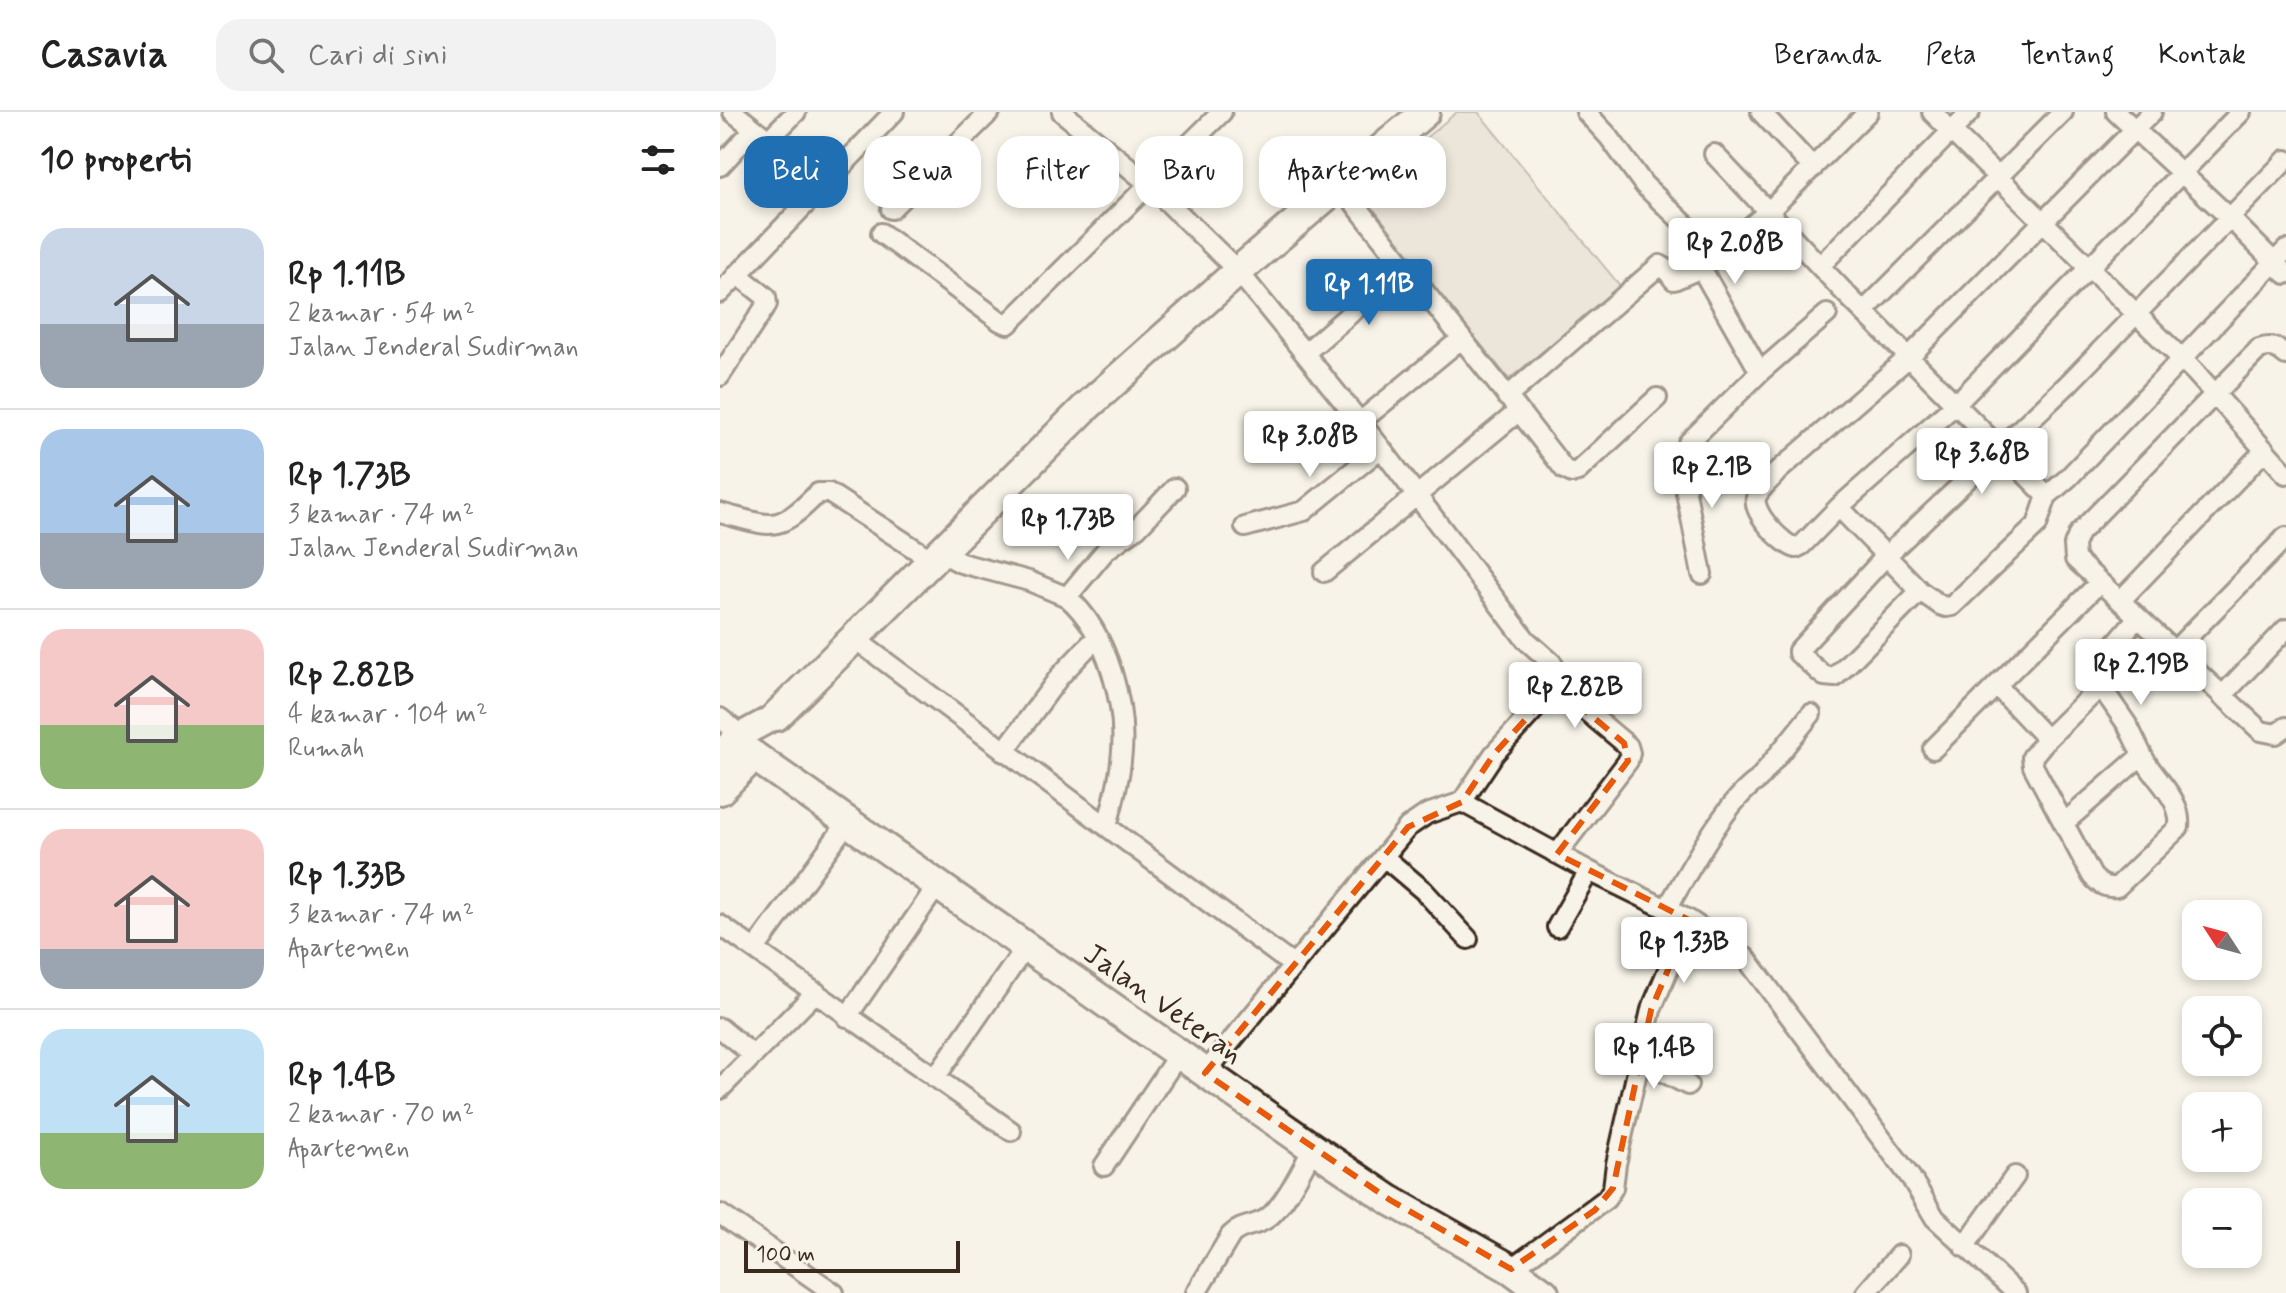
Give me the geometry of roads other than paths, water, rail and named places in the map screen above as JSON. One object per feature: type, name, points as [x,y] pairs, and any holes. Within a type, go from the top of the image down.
[{"type":"main road","points":[[1397,136],[1425,112]]},
{"type":"main road","points":[[720,790],[734,742],[776,716],[1085,408],[1313,208]]},
{"type":"main road","name":"Jalan Veteran","points":[[734,742],[1313,1148],[1390,1200],[1511,1269],[1544,1293]]},
{"type":"street","points":[[733,112],[760,135]]},
{"type":"street","points":[[720,166],[796,112]]},
{"type":"street","points":[[848,158],[894,112]]},
{"type":"street","points":[[891,209],[990,112]]},
{"type":"street","points":[[1198,136],[1222,112]]},
{"type":"street","points":[[1586,112],[1609,137],[1644,185],[1716,254]]},
{"type":"street","points":[[1761,112],[1813,168]]},
{"type":"street","points":[[1324,572],[1416,495],[1660,265],[1674,280],[1701,268],[1768,212],[1868,112]]},
{"type":"street","points":[[1932,112],[2217,394],[2286,474]]},
{"type":"street","points":[[1820,266],[1970,112]]},
{"type":"street","points":[[1864,311],[2063,112]]},
{"type":"street","points":[[1839,507],[1920,591],[1940,605],[1952,606],[2037,525],[2047,496],[2282,262],[2116,112]]},
{"type":"street","points":[[2152,112],[1909,357],[1777,472],[1756,498],[1757,511],[1791,547],[1802,545],[1839,507],[1956,404],[2241,112]]},
{"type":"street","points":[[1072,115],[1135,172]]},
{"type":"street","points":[[1714,154],[2047,496]]},
{"type":"street","points":[[1920,591],[1835,677],[1824,676],[1798,653],[1887,555],[2001,449],[2286,160]]},
{"type":"street","points":[[881,233],[1008,324],[1135,200]]},
{"type":"street","points":[[720,293],[799,208]]},
{"type":"street","points":[[1174,208],[1238,271],[1381,448],[1526,640],[1552,663],[1558,675],[1556,686],[1494,754],[1462,802],[1427,814],[1408,827],[1205,1073]]},
{"type":"street","points":[[1358,208],[1564,469],[1572,473],[1578,471],[1657,398]]},
{"type":"street","points":[[1305,353],[1404,267]]},
{"type":"street","points":[[1701,268],[1760,372]]},
{"type":"street","points":[[720,376],[767,304],[766,297],[737,274]]},
{"type":"street","points":[[1702,574],[1684,482],[1688,443],[1760,372],[1827,314]]},
{"type":"street","points":[[1360,422],[1461,339]]},
{"type":"street","points":[[2286,355],[2269,346],[2259,349],[2079,533],[2074,545],[2075,559],[2222,696],[2268,734],[2276,734],[2286,727]]},
{"type":"street","points":[[1245,527],[1304,511],[1381,448]]},
{"type":"street","points":[[2121,600],[2265,450]]},
{"type":"street","points":[[1067,597],[1106,550],[1137,528],[1175,488]]},
{"type":"street","points":[[720,513],[761,524],[778,524],[794,518],[818,493],[829,493],[936,556],[1029,581],[1067,597],[1082,610],[1097,637],[1119,699],[1122,760],[1107,827]]},
{"type":"street","points":[[2173,652],[2286,537]]},
{"type":"street","points":[[1933,749],[2099,583]]},
{"type":"street","points":[[2100,687],[2032,757],[2033,766],[2092,876],[2107,888],[2117,887],[2179,827],[2180,815],[2173,801],[2093,675],[2093,670],[2138,617]]},
{"type":"street","points":[[2222,696],[2286,629]]},
{"type":"street","points":[[1004,752],[1060,676],[1097,637]]},
{"type":"street","points":[[855,639],[1294,966]]},
{"type":"street","points":[[1556,686],[1628,746],[1630,753],[1628,761],[1557,854]]},
{"type":"street","points":[[1997,686],[2047,739]]},
{"type":"street","points":[[1666,910],[1711,834],[1811,714]]},
{"type":"street","points":[[2064,823],[2142,755]]},
{"type":"street","points":[[1462,802],[1589,871],[1689,920],[1746,958],[1911,1178],[1935,1218],[2016,1293]]},
{"type":"street","points":[[755,949],[847,823]]},
{"type":"street","points":[[1384,857],[1424,891],[1468,939]]},
{"type":"street","points":[[1557,927],[1589,871]]},
{"type":"street","points":[[847,1017],[937,886]]},
{"type":"street","points":[[1511,1269],[1595,1210],[1613,1188],[1651,1010],[1689,920]]},
{"type":"street","points":[[720,925],[1011,1131]]},
{"type":"street","points":[[935,1078],[1025,948]]},
{"type":"street","points":[[720,1089],[816,992]]},
{"type":"street","points":[[720,1028],[753,1055]]},
{"type":"street","points":[[1104,1166],[1178,1055]]},
{"type":"street","points":[[1640,1060],[1688,1085]]},
{"type":"street","points":[[1196,1293],[1231,1235],[1239,1227],[1263,1221],[1274,1211],[1313,1148]]},
{"type":"street","points":[[1964,1247],[2015,1176]]},
{"type":"street","points":[[720,1214],[834,1293]]},
{"type":"street","points":[[1866,1293],[1899,1255]]}]
